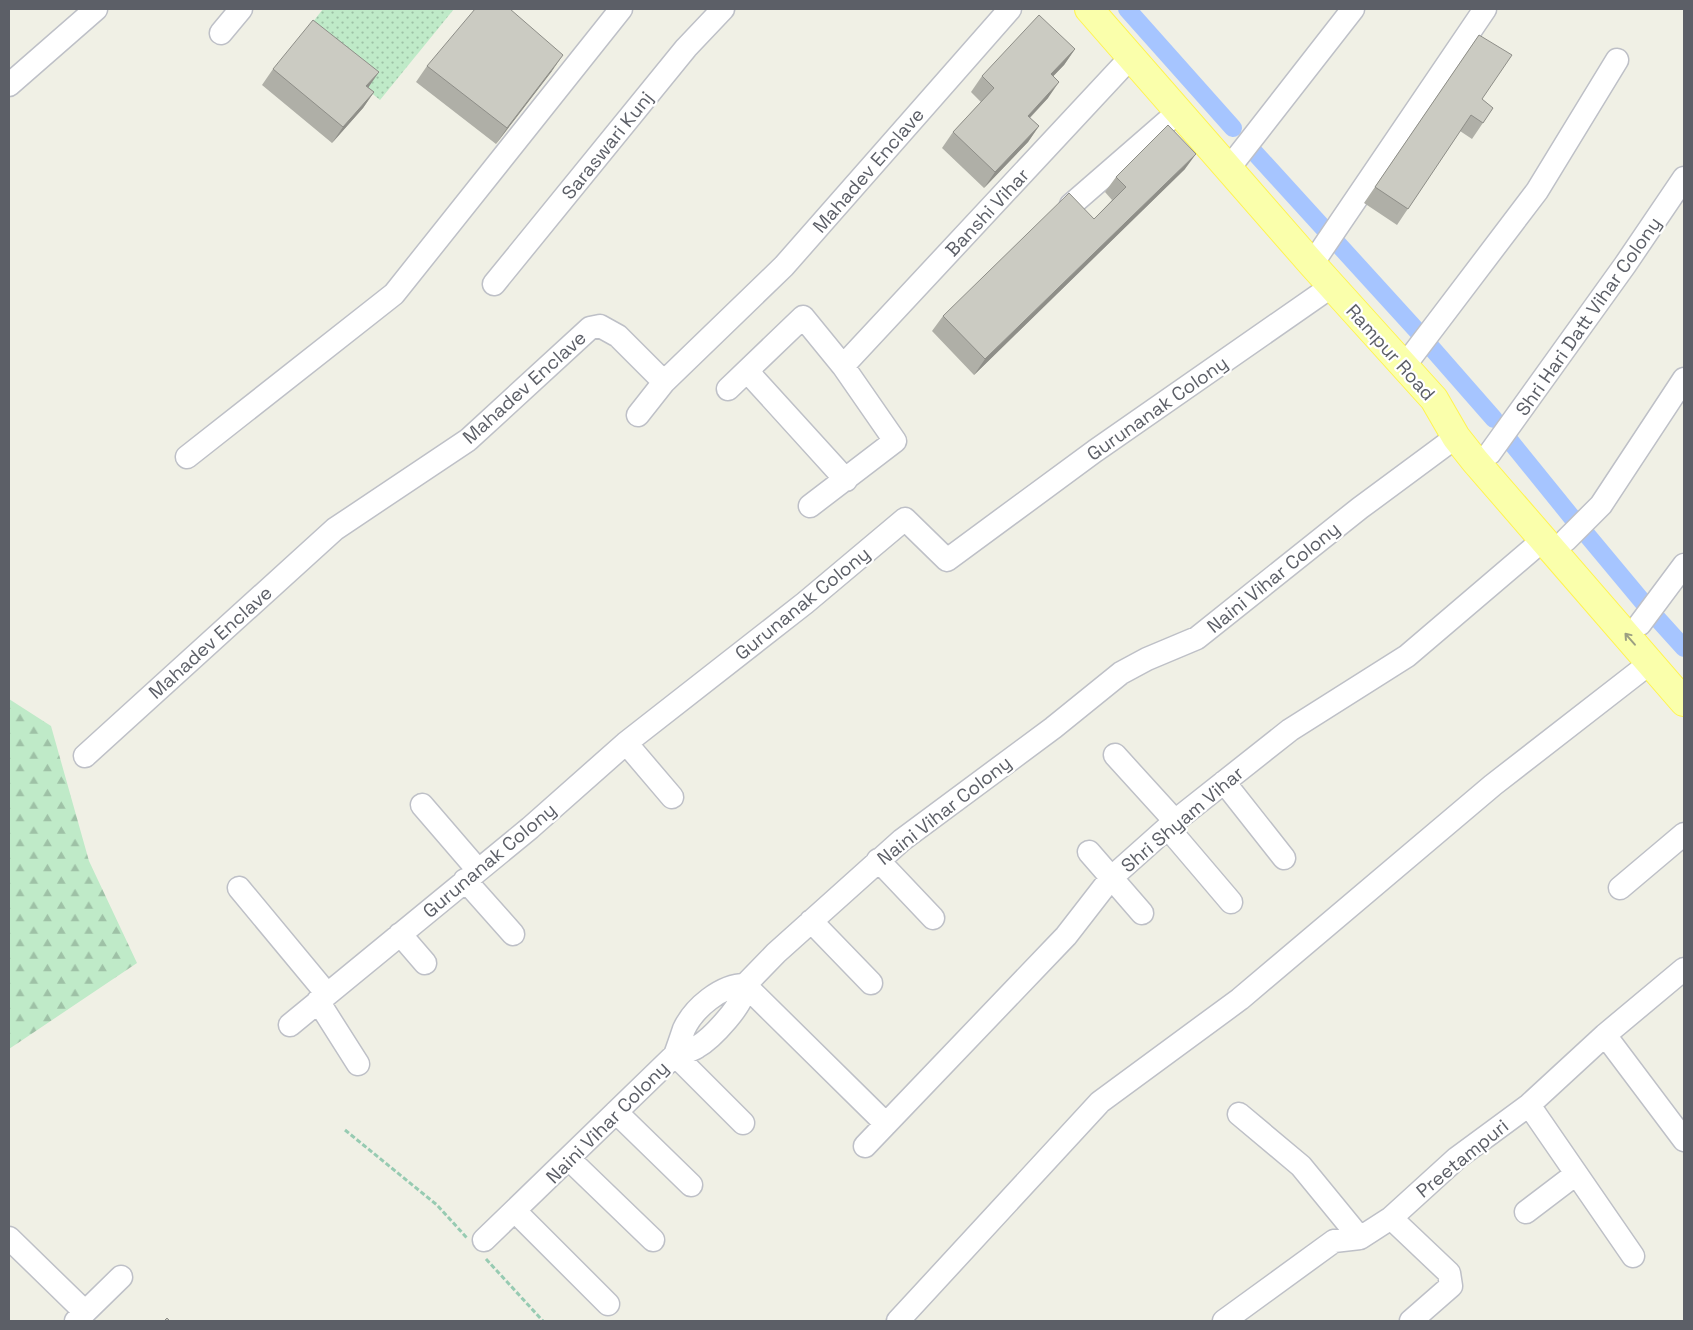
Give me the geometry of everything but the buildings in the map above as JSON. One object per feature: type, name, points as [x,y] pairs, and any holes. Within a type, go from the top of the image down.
[{"type":"main road","name":"Rampur Road","points":[[1089,9],[1312,264],[1434,398],[1456,437],[1555,540],[1650,663],[1684,702]]},
{"type":"main road","points":[[1434,398],[1473,433],[1555,540],[1640,624],[1684,674]]},
{"type":"street","points":[[12,74],[96,9]]},
{"type":"street","points":[[221,33],[240,9]]},
{"type":"street","points":[[187,457],[394,294],[621,9]]},
{"type":"street","name":"Saraswari Kunj","points":[[494,284],[686,48],[724,9]]},
{"type":"street","name":"Mahadev Enclave","points":[[85,756],[335,529],[468,440],[590,328],[600,326],[618,336],[664,382],[784,266],[1010,9]]},
{"type":"street","points":[[1228,168],[1353,9]]},
{"type":"street","points":[[1312,264],[1485,9]]},
{"type":"street","name":"Banshi Vihar","points":[[843,366],[1131,58]]},
{"type":"street","points":[[1404,365],[1537,191],[1616,60]]},
{"type":"street","points":[[1071,205],[1178,112]]},
{"type":"street","name":"Shri Hari Datt Vihar Colony","points":[[1490,453],[1625,265],[1684,178]]},
{"type":"street","name":"Gurunanak Colony","points":[[290,1025],[472,875],[626,743],[805,604],[905,519],[947,560],[1095,451],[1332,286]]},
{"type":"street","points":[[728,389],[803,317],[843,366],[895,441],[810,506]]},
{"type":"street","points":[[747,371],[846,480]]},
{"type":"street","name":"Shri Shyam Vihar","points":[[865,1146],[1066,936],[1112,878],[1172,824],[1290,730],[1407,656],[1601,505],[1684,379]]},
{"type":"street","points":[[638,416],[664,382]]},
{"type":"street","name":"Naini Vihar Colony","points":[[479,1245],[516,1212],[675,1055],[698,1046],[731,1015],[746,990],[745,985],[776,953],[878,860],[1052,728],[1121,673],[1147,659],[1197,638],[1360,508],[1456,437]]},
{"type":"street","points":[[1640,624],[1684,565]]},
{"type":"street","points":[[898,1321],[1100,1102],[1240,999],[1493,785],[1650,663]]},
{"type":"street","points":[[626,743],[672,797]]},
{"type":"street","points":[[1115,755],[1172,824],[1231,902]]},
{"type":"street","points":[[1224,782],[1284,858]]},
{"type":"street","points":[[422,805],[513,934]]},
{"type":"street","points":[[1620,888],[1684,834]]},
{"type":"street","points":[[1089,852],[1142,913]]},
{"type":"street","points":[[878,860],[933,918]]},
{"type":"street","points":[[239,888],[323,998],[358,1064]]},
{"type":"street","points":[[811,921],[871,983]]},
{"type":"street","points":[[400,934],[425,963]]},
{"type":"street","name":"Preetampuri","points":[[1224,1321],[1334,1241],[1360,1238],[1391,1218],[1457,1158],[1529,1105],[1605,1035],[1684,969]]},
{"type":"street","points":[[745,985],[886,1124]]},
{"type":"street","points":[[1605,1035],[1684,1140]]},
{"type":"street","points":[[675,1055],[743,1123]]},
{"type":"street","points":[[1529,1105],[1634,1256]]},
{"type":"street","points":[[616,1112],[691,1184]]},
{"type":"street","points":[[1239,1114],[1300,1166],[1360,1238]]},
{"type":"street","points":[[569,1159],[653,1240]]},
{"type":"street","points":[[1526,1212],[1576,1174]]},
{"type":"street","points":[[516,1212],[608,1304]]},
{"type":"street","points":[[1391,1218],[1449,1273],[1452,1279],[1451,1286],[1421,1319]]},
{"type":"street","points":[[9,1238],[80,1317],[121,1277]]},
{"type":"path","points":[[345,1130],[437,1205],[479,1245],[543,1321]]},
{"type":"green space","points":[[323,9],[454,9],[380,100],[302,36]]},
{"type":"green space","points":[[9,699],[51,726],[89,861],[137,963],[9,1049]]},
{"type":"waterway","points":[[1127,9],[1233,128]]},
{"type":"waterway","points":[[1255,153],[1420,334]]},
{"type":"waterway","points":[[1430,346],[1494,419]]},
{"type":"waterway","points":[[1506,436],[1574,520]]},
{"type":"waterway","points":[[1587,535],[1647,607]]},
{"type":"waterway","points":[[1655,616],[1684,648]]}]
